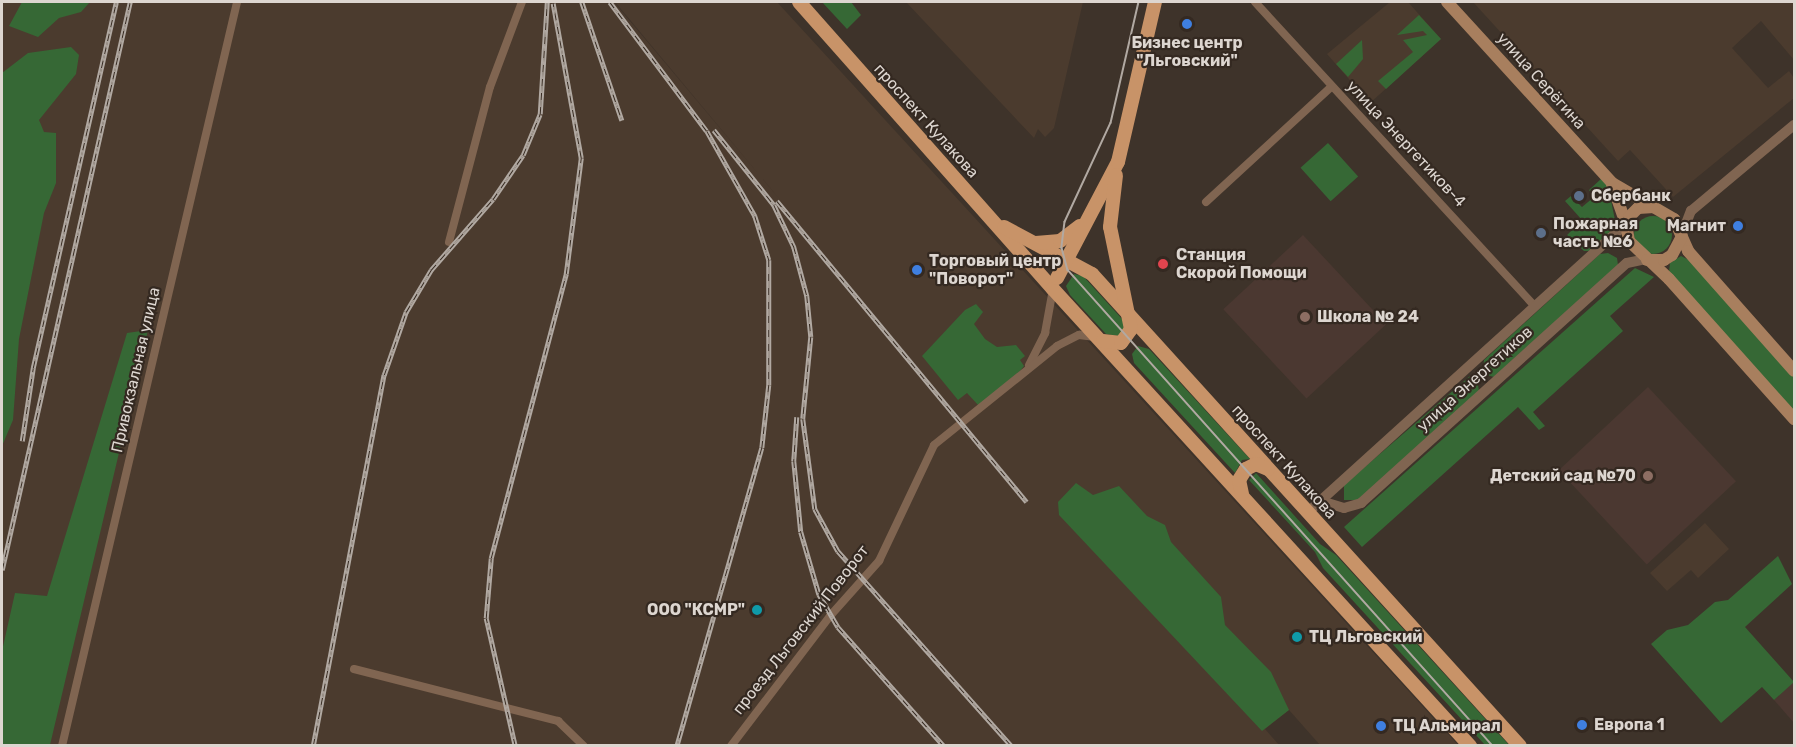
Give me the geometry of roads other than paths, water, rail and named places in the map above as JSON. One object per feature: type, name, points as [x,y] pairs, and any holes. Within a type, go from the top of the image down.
[{"type":"main road","name":"проспект Кулакова","points":[[799,2],[990,217],[1055,284],[1103,341]]},
{"type":"main road","points":[[1055,284],[1065,259],[1098,203],[1118,162],[1155,2]]},
{"type":"main road","name":"улица Серёгина","points":[[1447,2],[1612,183]]},
{"type":"main road","name":"проспект Кулакова","points":[[1118,162],[1110,227],[1130,316],[1520,746]]},
{"type":"main road","points":[[1612,183],[1674,219],[1688,251],[1794,371]]},
{"type":"main road","points":[[1612,183],[1626,224],[1629,241],[1794,419]]},
{"type":"main road","points":[[1028,241],[1060,241],[1077,229],[1098,203]]},
{"type":"main road","points":[[1626,224],[1638,208],[1658,208]]},
{"type":"main road","points":[[990,217],[1028,241],[1092,274],[1130,316],[1131,329],[1126,339],[1115,344],[1103,341]]},
{"type":"main road","points":[[1646,260],[1664,260],[1672,255],[1682,234]]},
{"type":"main road","points":[[1055,284],[1066,269],[1074,267],[1092,274]]},
{"type":"main road","points":[[1103,341],[1470,746]]},
{"type":"main road","points":[[1242,494],[1239,480],[1246,469],[1256,464],[1269,470]]},
{"type":"street","name":"Привокзальная улица","points":[[62,746],[237,2]]},
{"type":"street","points":[[449,243],[490,87],[522,2]]},
{"type":"street","name":"улица Энергетиков-4","points":[[1255,2],[1535,306]]},
{"type":"street","points":[[1206,202],[1332,86]]},
{"type":"street","points":[[1658,208],[1677,214],[1691,211],[1794,125]]},
{"type":"street","points":[[1682,234],[1691,211]]},
{"type":"street","name":"улица Энергетиков","points":[[1307,513],[1626,224]]},
{"type":"street","name":"улица Энергетиков","points":[[1321,501],[1344,508],[1361,503],[1627,264],[1646,260]]},
{"type":"street","points":[[1023,374],[1045,333],[1055,284]]},
{"type":"street","name":"проезд Льговский Поворот","points":[[731,746],[830,616],[879,561],[934,445],[1068,339],[1089,335],[1103,341]]},
{"type":"street","points":[[354,669],[558,721],[584,746]]},
{"type":"tram line","points":[[1139,2],[1111,123],[1065,222],[1062,248],[1068,270],[1493,746]]},
{"type":"railway","points":[[22,441],[33,368],[116,2]]},
{"type":"railway","points":[[2,570],[130,2]]},
{"type":"railway","points":[[313,746],[384,375],[406,312],[431,270],[493,199],[523,155],[540,114],[547,2]]},
{"type":"railway","points":[[582,2],[622,120]]},
{"type":"railway","points":[[610,2],[707,131],[755,216],[769,260],[769,385],[762,448],[677,746]]},
{"type":"railway","points":[[515,746],[486,618],[491,558],[566,274],[581,158],[553,4]]},
{"type":"railway","points":[[714,130],[774,205],[794,247],[807,296],[811,337],[803,419],[815,509],[838,551],[1012,746]]},
{"type":"railway","points":[[777,201],[1027,502]]},
{"type":"railway","points":[[797,417],[794,461],[801,532],[819,594],[838,627],[944,746]]},
{"type":"place","name":"Бизнес центр \"Льговский\"","points":[[1187,24]]},
{"type":"place","name":"Сбербанк","points":[[1579,196]]},
{"type":"place","name":"Магнит","points":[[1738,226]]},
{"type":"place","name":"Пожарная часть №6","points":[[1541,233]]},
{"type":"place","name":"Станция Скорой Помощи","points":[[1163,264]]},
{"type":"place","name":"Торговый центр \"Поворот\"","points":[[917,270]]},
{"type":"place","name":"Школа № 24","points":[[1305,317]]},
{"type":"place","name":"Детский сад №70","points":[[1648,476]]},
{"type":"place","name":"ООО \"КСМР\"","points":[[757,610]]},
{"type":"place","name":"ТЦ Льговский","points":[[1297,637]]},
{"type":"place","name":"Европа 1","points":[[1582,725]]},
{"type":"place","name":"ТЦ Альмирал","points":[[1381,726]]}]
